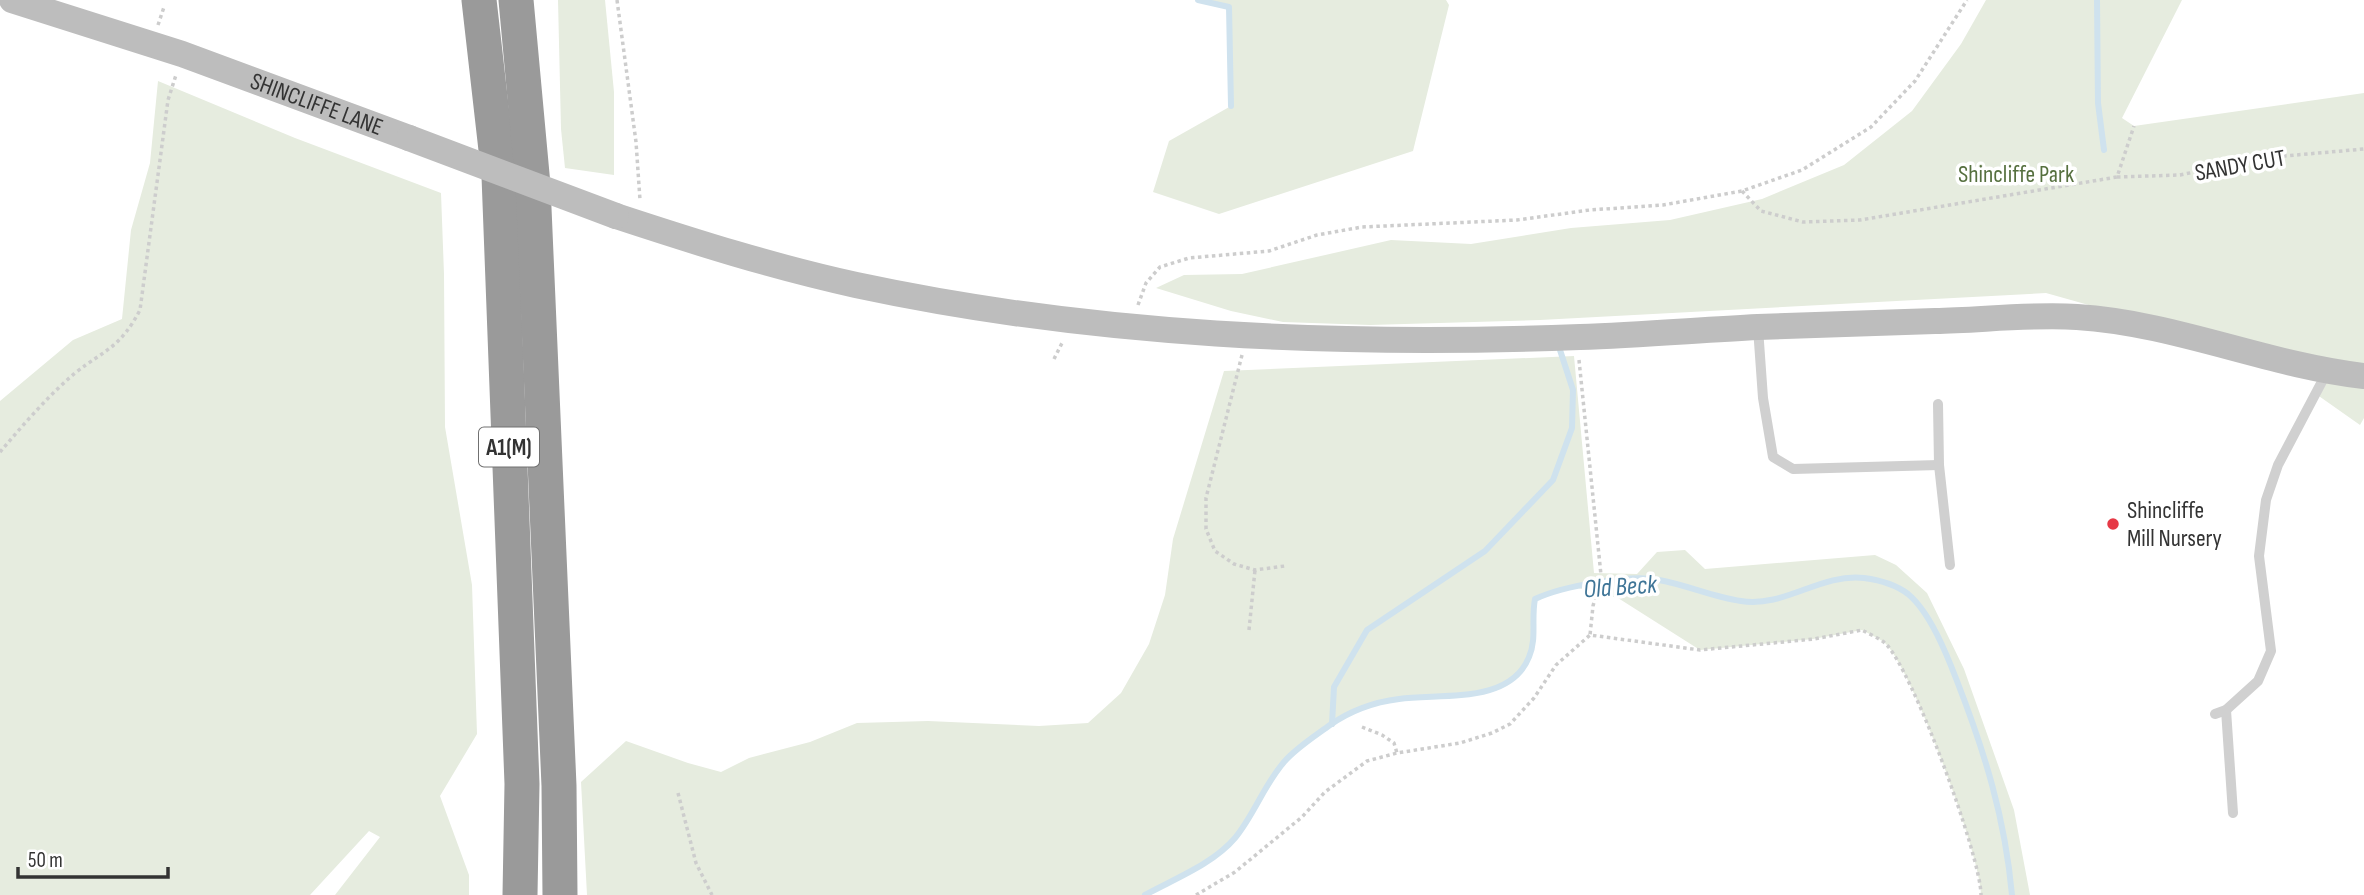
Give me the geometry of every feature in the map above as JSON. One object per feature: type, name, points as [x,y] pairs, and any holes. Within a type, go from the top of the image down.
[{"type":"highway","name":"A1(M)","points":[[479,0],[499,176],[522,784],[520,895]]},
{"type":"highway","name":"A1(M)","points":[[516,0],[533,185],[559,786],[560,895]]},
{"type":"main road","name":"SHINCLIFFE LANE","points":[[12,0],[182,54],[627,220],[759,261],[853,284],[970,306],[1133,328],[1248,337],[1340,339],[1579,337],[1758,327],[2074,316],[2134,323],[2327,372],[2364,376]]},
{"type":"lane","points":[[1758,327],[1763,398],[1773,457],[1793,469],[1939,465]]},
{"type":"lane","points":[[2215,714],[2226,710],[2258,681],[2271,651],[2259,556],[2266,500],[2278,465],[2327,372]]},
{"type":"lane","points":[[1938,404],[1939,465],[1950,565]]},
{"type":"lane","points":[[2226,710],[2233,813]]},
{"type":"path","points":[[617,0],[641,190],[627,220]]},
{"type":"path","points":[[1133,328],[1135,313],[1146,283],[1160,267],[1189,258],[1269,251],[1317,235],[1362,227],[1517,220],[1590,210],[1664,205],[1742,191],[1802,170],[1871,127],[1915,81],[1967,0]]},
{"type":"path","points":[[0,452],[41,406],[75,374],[115,346],[140,310],[168,100],[182,54]]},
{"type":"path","points":[[2117,177],[2134,126]]},
{"type":"path","name":"SANDY CUT","points":[[1742,191],[1761,211],[1803,222],[1860,220],[2117,177],[2180,175],[2262,158],[2364,149]]},
{"type":"path","points":[[1248,337],[1232,389],[1206,498],[1206,529],[1215,551],[1234,564],[1255,570],[1285,566]]},
{"type":"path","points":[[1196,895],[1235,872],[1302,817],[1325,792],[1367,761],[1397,753],[1460,743],[1510,724],[1534,698],[1556,665],[1590,635],[1592,606],[1601,575],[1585,430],[1579,337]]},
{"type":"path","points":[[1249,630],[1255,570]]},
{"type":"path","points":[[1590,635],[1700,650],[1814,639],[1862,630],[1885,643],[1906,675],[1965,824],[1981,895]]},
{"type":"path","points":[[1362,727],[1394,743],[1397,753]]},
{"type":"path","points":[[678,793],[696,863],[712,895]]},
{"type":"green space","points":[[558,0],[605,0],[614,92],[614,175],[565,168],[561,129]]},
{"type":"green space","points":[[1198,0],[1446,0],[1449,5],[1413,151],[1219,214],[1153,192],[1169,141],[1231,106],[1229,7]]},
{"type":"green space","name":"Shincliffe Park","points":[[1986,0],[2182,0],[2122,118],[2134,126],[2364,93],[2364,418],[2360,425],[2316,394],[2327,372],[2046,293],[1540,320],[1370,325],[1283,322],[1231,311],[1156,288],[1184,275],[1242,274],[1391,240],[1471,244],[1571,228],[1670,220],[1762,199],[1844,165],[1912,111],[1961,44]]},
{"type":"green space","points":[[158,81],[295,138],[441,193],[445,427],[472,585],[477,734],[440,796],[469,875],[469,895],[335,895],[380,837],[369,831],[310,895],[0,895],[0,401],[73,340],[122,319],[131,230],[150,163]]},
{"type":"green space","points":[[1574,356],[1594,573],[1637,574],[1657,552],[1685,550],[1705,569],[1875,555],[1896,565],[1927,593],[1964,669],[2014,810],[2030,895],[1981,895],[1970,843],[1943,764],[1897,659],[1883,641],[1862,630],[1813,639],[1700,650],[1618,598],[1574,587],[1535,599],[1529,657],[1520,672],[1506,683],[1472,694],[1381,702],[1354,711],[1338,720],[1284,762],[1242,829],[1226,847],[1193,870],[1145,895],[587,895],[581,782],[626,741],[721,772],[749,758],[810,742],[857,723],[928,721],[1039,726],[1088,723],[1121,693],[1149,644],[1165,595],[1173,539],[1224,371]]},
{"type":"waterway","points":[[1198,0],[1229,7],[1231,106]]},
{"type":"waterway","points":[[2097,0],[2098,103],[2104,150]]},
{"type":"waterway","points":[[1332,724],[1334,687],[1367,630],[1485,551],[1553,480],[1572,428],[1573,390],[1560,350]]},
{"type":"waterway","name":"Old Beck","points":[[1145,895],[1193,870],[1226,847],[1242,829],[1284,762],[1338,720],[1354,711],[1381,702],[1472,694],[1506,683],[1520,672],[1529,657],[1535,599],[1596,582],[1646,579],[1669,582],[1731,599],[1757,602],[1773,600],[1832,580],[1848,578],[1875,580],[1908,594],[1924,612],[1937,635],[1985,760],[1999,812],[2012,895]]},
{"type":"place","name":"Shincliffe Mill Nursery","points":[[2113,524]]}]
